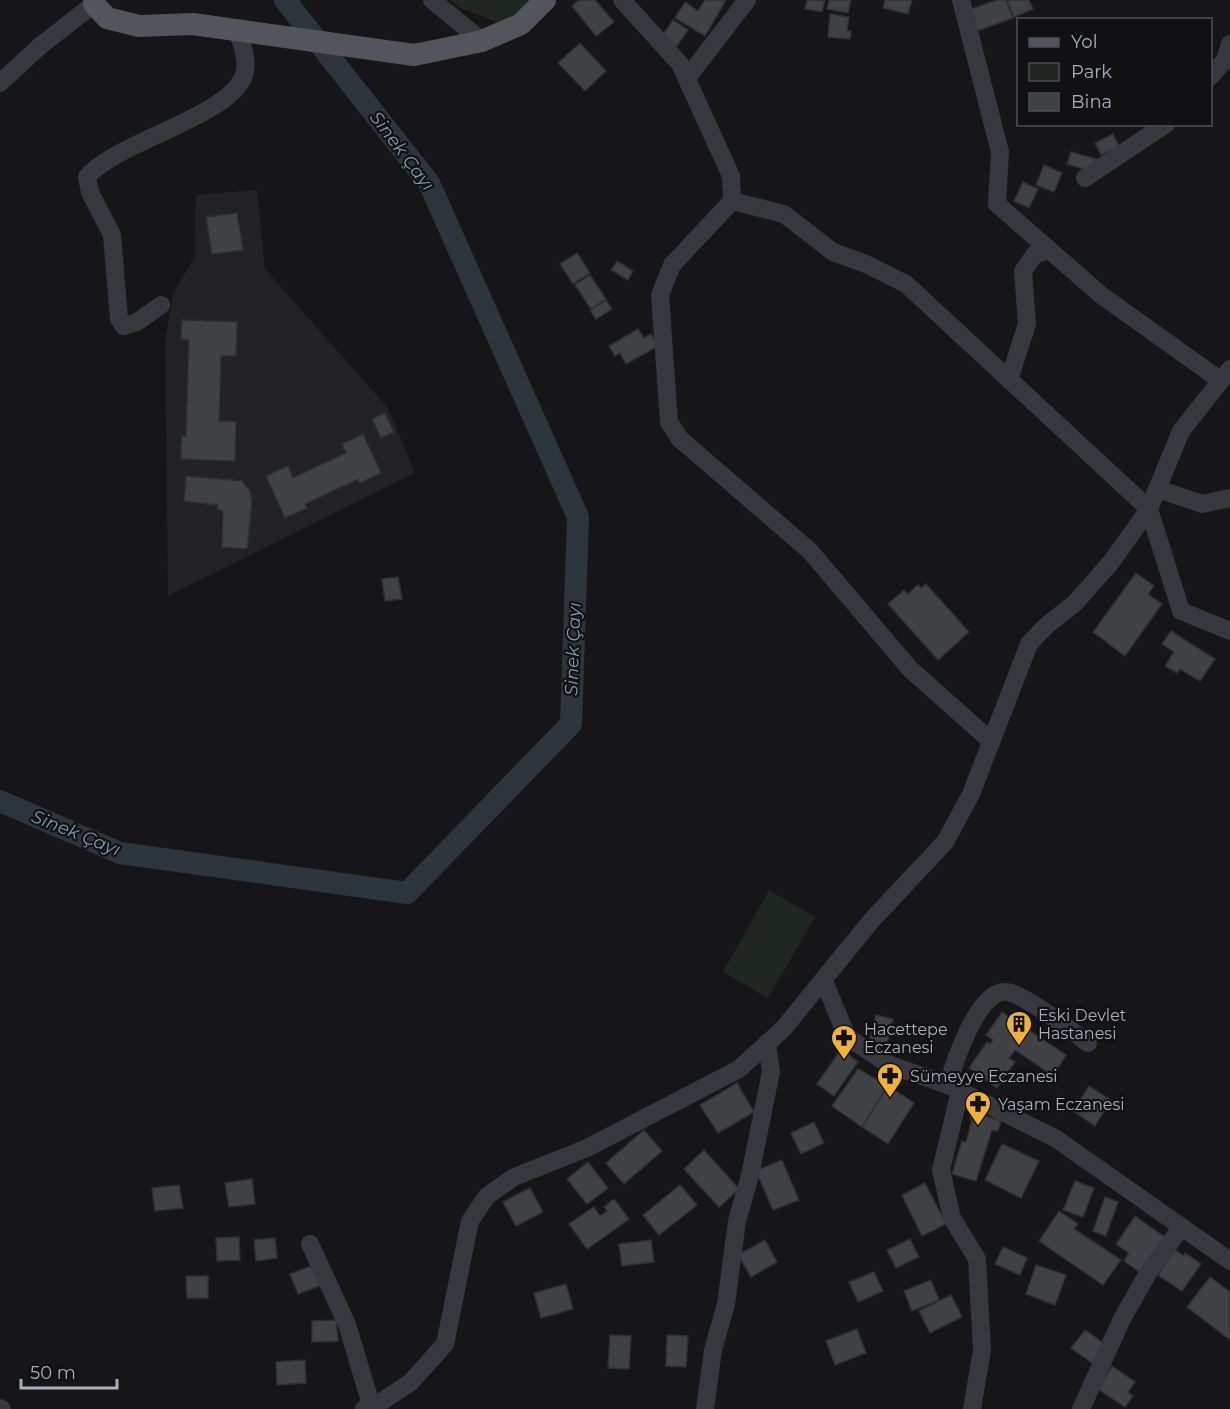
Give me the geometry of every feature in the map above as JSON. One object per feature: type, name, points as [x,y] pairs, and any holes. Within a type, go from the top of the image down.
[{"type":"main road","points":[[94,2],[107,18],[139,26],[193,24],[414,55],[482,41],[521,24],[545,0]]},
{"type":"street","points":[[432,0],[482,41]]},
{"type":"street","points":[[622,0],[680,64],[731,176],[732,201],[672,265],[660,295],[669,422],[680,439],[810,551],[910,669],[991,741]]},
{"type":"street","points":[[687,78],[747,0]]},
{"type":"street","points":[[310,1244],[347,1324],[368,1408],[411,1382],[445,1344],[470,1221],[487,1196],[513,1177],[587,1148],[739,1069],[783,1029],[871,921],[945,842],[971,794],[1029,644],[1046,626],[1075,603],[1112,561],[1149,509],[1181,432],[1225,375],[1101,295],[997,204],[1000,152],[961,0]]},
{"type":"street","points":[[0,83],[40,46],[94,2]]},
{"type":"street","points":[[160,305],[137,322],[124,326],[119,319],[112,235],[90,192],[87,177],[94,168],[208,110],[231,94],[245,73],[244,32]]},
{"type":"street","points":[[1212,75],[1224,60],[1230,44]]},
{"type":"street","points":[[1086,178],[1163,126]]},
{"type":"street","points":[[732,201],[784,214],[833,252],[866,264],[906,284],[1149,509],[1180,611],[1230,631]]},
{"type":"street","points":[[1009,380],[1027,324],[1023,271],[1035,254],[1049,250]]},
{"type":"street","points":[[1158,489],[1202,504],[1230,498]]},
{"type":"street","points":[[824,981],[847,1037],[890,1065],[954,1088],[1055,1138],[1230,1261]]},
{"type":"street","points":[[972,1409],[982,1350],[976,1259],[952,1218],[941,1170],[954,1088],[953,1065],[982,1004],[993,994],[1005,991],[1019,996],[1088,1042]]},
{"type":"street","points":[[705,1409],[713,1350],[726,1304],[737,1221],[750,1175],[771,1072],[767,1043]]},
{"type":"street","points":[[1081,1409],[1122,1319],[1148,1273],[1181,1228]]},
{"type":"shaded area","points":[[257,190],[265,269],[388,408],[415,473],[168,596],[165,344],[173,294],[195,256],[196,195]]},
{"type":"green space","points":[[450,0],[534,0],[520,13],[497,22],[460,8]]},
{"type":"green space","points":[[769,890],[815,917],[768,998],[723,972]]},
{"type":"building","points":[[579,0],[595,0],[614,22],[596,36],[572,6]]},
{"type":"building","points":[[705,0],[726,0],[705,36],[675,18],[685,2],[698,11]]},
{"type":"building","points":[[807,0],[825,0],[822,12],[805,9]]},
{"type":"building","points":[[829,0],[851,0],[848,13],[827,9]]},
{"type":"building","points":[[885,0],[912,0],[908,14],[883,8]]},
{"type":"building","points":[[997,0],[1006,0],[1013,18],[974,32],[966,11]]},
{"type":"building","points":[[1007,0],[1029,0],[1033,9],[1014,17]]},
{"type":"building","points":[[830,14],[849,17],[847,31],[851,31],[850,39],[828,37]]},
{"type":"building","points":[[673,20],[688,30],[677,46],[662,36]]},
{"type":"building","points":[[580,43],[606,71],[585,91],[558,63]]},
{"type":"building","points":[[1113,134],[1119,146],[1101,155],[1095,143]]},
{"type":"building","points":[[1071,152],[1100,160],[1087,170],[1067,164]]},
{"type":"building","points":[[1044,165],[1062,173],[1054,192],[1036,185]]},
{"type":"building","points":[[1023,182],[1038,189],[1029,208],[1014,201]]},
{"type":"building","points":[[237,213],[243,250],[212,254],[206,217]]},
{"type":"building","points":[[577,253],[590,273],[573,284],[560,264]]},
{"type":"building","points":[[617,261],[633,271],[628,280],[611,270]]},
{"type":"building","points":[[590,275],[606,299],[591,309],[575,285]]},
{"type":"building","points":[[606,300],[612,309],[596,319],[590,310]]},
{"type":"building","points":[[182,320],[237,322],[236,356],[221,356],[219,421],[236,422],[235,461],[181,459],[182,436],[186,437],[189,340],[181,339]]},
{"type":"building","points":[[638,329],[644,338],[651,334],[658,346],[626,364],[620,353],[615,356],[609,346]]},
{"type":"building","points":[[385,413],[394,432],[381,438],[372,419]]},
{"type":"building","points":[[363,434],[381,473],[360,483],[358,479],[305,504],[307,508],[285,518],[266,476],[288,466],[293,478],[346,453],[342,444]]},
{"type":"building","points":[[186,476],[242,481],[250,491],[252,501],[247,549],[222,547],[223,511],[217,509],[218,505],[184,501]]},
{"type":"building","points":[[1136,573],[1154,586],[1148,594],[1162,604],[1125,656],[1093,632]]},
{"type":"building","points":[[398,577],[402,599],[385,601],[382,579]]},
{"type":"building","points":[[926,584],[969,632],[938,660],[888,604],[904,590],[908,594],[918,585],[921,588]]},
{"type":"building","points":[[1171,631],[1215,659],[1200,681],[1180,669],[1177,673],[1165,666],[1174,652],[1162,644]]},
{"type":"building","name":"Eski Devlet Hastanesi","points":[[1002,1012],[1066,1055],[1053,1076],[1015,1050],[1009,1058],[1015,1062],[997,1088],[969,1068],[987,1042],[990,1044],[993,1040],[986,1035]]},
{"type":"building","points":[[876,1015],[893,1019],[886,1047],[869,1043]]},
{"type":"building","points":[[841,1049],[858,1062],[834,1096],[817,1084]]},
{"type":"building","points":[[858,1069],[888,1086],[862,1127],[832,1106]]},
{"type":"building","points":[[737,1083],[754,1112],[718,1133],[700,1105]]},
{"type":"building","points":[[888,1086],[914,1103],[888,1144],[862,1127]]},
{"type":"building","points":[[1089,1086],[1111,1100],[1095,1126],[1073,1111]]},
{"type":"building","points":[[972,1112],[1001,1121],[998,1131],[992,1130],[976,1181],[952,1174],[962,1141],[966,1142]]},
{"type":"building","points":[[814,1122],[824,1143],[801,1154],[791,1133]]},
{"type":"building","points":[[644,1130],[662,1151],[624,1184],[606,1163]]},
{"type":"building","points":[[1002,1144],[1039,1161],[1021,1198],[985,1180]]},
{"type":"building","points":[[704,1150],[739,1189],[719,1207],[684,1169]]},
{"type":"building","points":[[782,1160],[799,1200],[773,1210],[756,1171]]},
{"type":"building","points":[[588,1162],[608,1188],[587,1204],[567,1179]]},
{"type":"building","points":[[252,1179],[255,1204],[229,1207],[225,1183]]},
{"type":"building","points":[[1075,1181],[1094,1188],[1083,1217],[1063,1210]]},
{"type":"building","points":[[925,1183],[946,1224],[922,1236],[902,1195]]},
{"type":"building","points":[[179,1185],[183,1208],[155,1211],[152,1188]]},
{"type":"building","points":[[680,1185],[697,1205],[659,1235],[643,1215]]},
{"type":"building","points":[[530,1188],[543,1212],[516,1226],[503,1202]]},
{"type":"building","points":[[1105,1197],[1118,1202],[1106,1236],[1093,1231]]},
{"type":"building","points":[[614,1199],[629,1219],[587,1249],[569,1224],[594,1207],[600,1216],[607,1211],[604,1207]]},
{"type":"building","points":[[1059,1211],[1078,1224],[1074,1229],[1121,1260],[1103,1285],[1039,1241]]},
{"type":"building","points":[[1135,1216],[1167,1239],[1142,1274],[1124,1261],[1129,1253],[1116,1244]]},
{"type":"building","points":[[239,1237],[240,1260],[217,1261],[216,1238]]},
{"type":"building","points":[[275,1238],[277,1258],[256,1261],[254,1240]]},
{"type":"building","points":[[910,1239],[919,1257],[896,1268],[887,1250]]},
{"type":"building","points":[[651,1240],[654,1262],[622,1266],[619,1244]]},
{"type":"building","points":[[765,1240],[777,1262],[751,1277],[738,1255]]},
{"type":"building","points":[[1003,1247],[1027,1258],[1020,1275],[995,1264]]},
{"type":"building","points":[[1175,1250],[1184,1256],[1185,1253],[1201,1264],[1182,1291],[1158,1275]]},
{"type":"building","points":[[314,1265],[322,1285],[298,1294],[290,1274]]},
{"type":"building","points":[[1036,1265],[1066,1275],[1055,1305],[1026,1294]]},
{"type":"building","points":[[874,1272],[883,1291],[858,1302],[849,1282]]},
{"type":"building","points":[[186,1276],[208,1276],[208,1298],[187,1298]]},
{"type":"building","points":[[1210,1277],[1230,1292],[1230,1340],[1187,1307]]},
{"type":"building","points":[[931,1280],[939,1300],[912,1311],[904,1291]]},
{"type":"building","points":[[566,1284],[573,1309],[541,1318],[534,1293]]},
{"type":"building","points":[[951,1295],[962,1317],[930,1333],[919,1311]]},
{"type":"building","points":[[336,1320],[338,1341],[312,1342],[312,1321]]},
{"type":"building","points":[[857,1329],[866,1353],[835,1365],[826,1341]]},
{"type":"building","points":[[1085,1330],[1106,1345],[1092,1363],[1071,1348]]},
{"type":"building","points":[[610,1335],[631,1336],[629,1369],[608,1368]]},
{"type":"building","points":[[667,1335],[688,1336],[686,1367],[666,1366]]},
{"type":"building","points":[[305,1360],[306,1383],[277,1385],[276,1362]]},
{"type":"building","points":[[1112,1366],[1135,1382],[1128,1392],[1133,1396],[1125,1407],[1098,1389]]},
{"type":"waterway","name":"Sinek Çayı","points":[[0,801],[120,853],[407,893],[571,724],[578,517],[429,183],[285,0]]},
{"type":"place","name":"Eski Devlet Hastanesi","points":[[1019,1047]]},
{"type":"place","name":"Hacettepe Eczanesi","points":[[844,1061]]},
{"type":"place","name":"Sümeyye Eczanesi","points":[[890,1099]]},
{"type":"place","name":"Yaşam Eczanesi","points":[[978,1127]]}]
